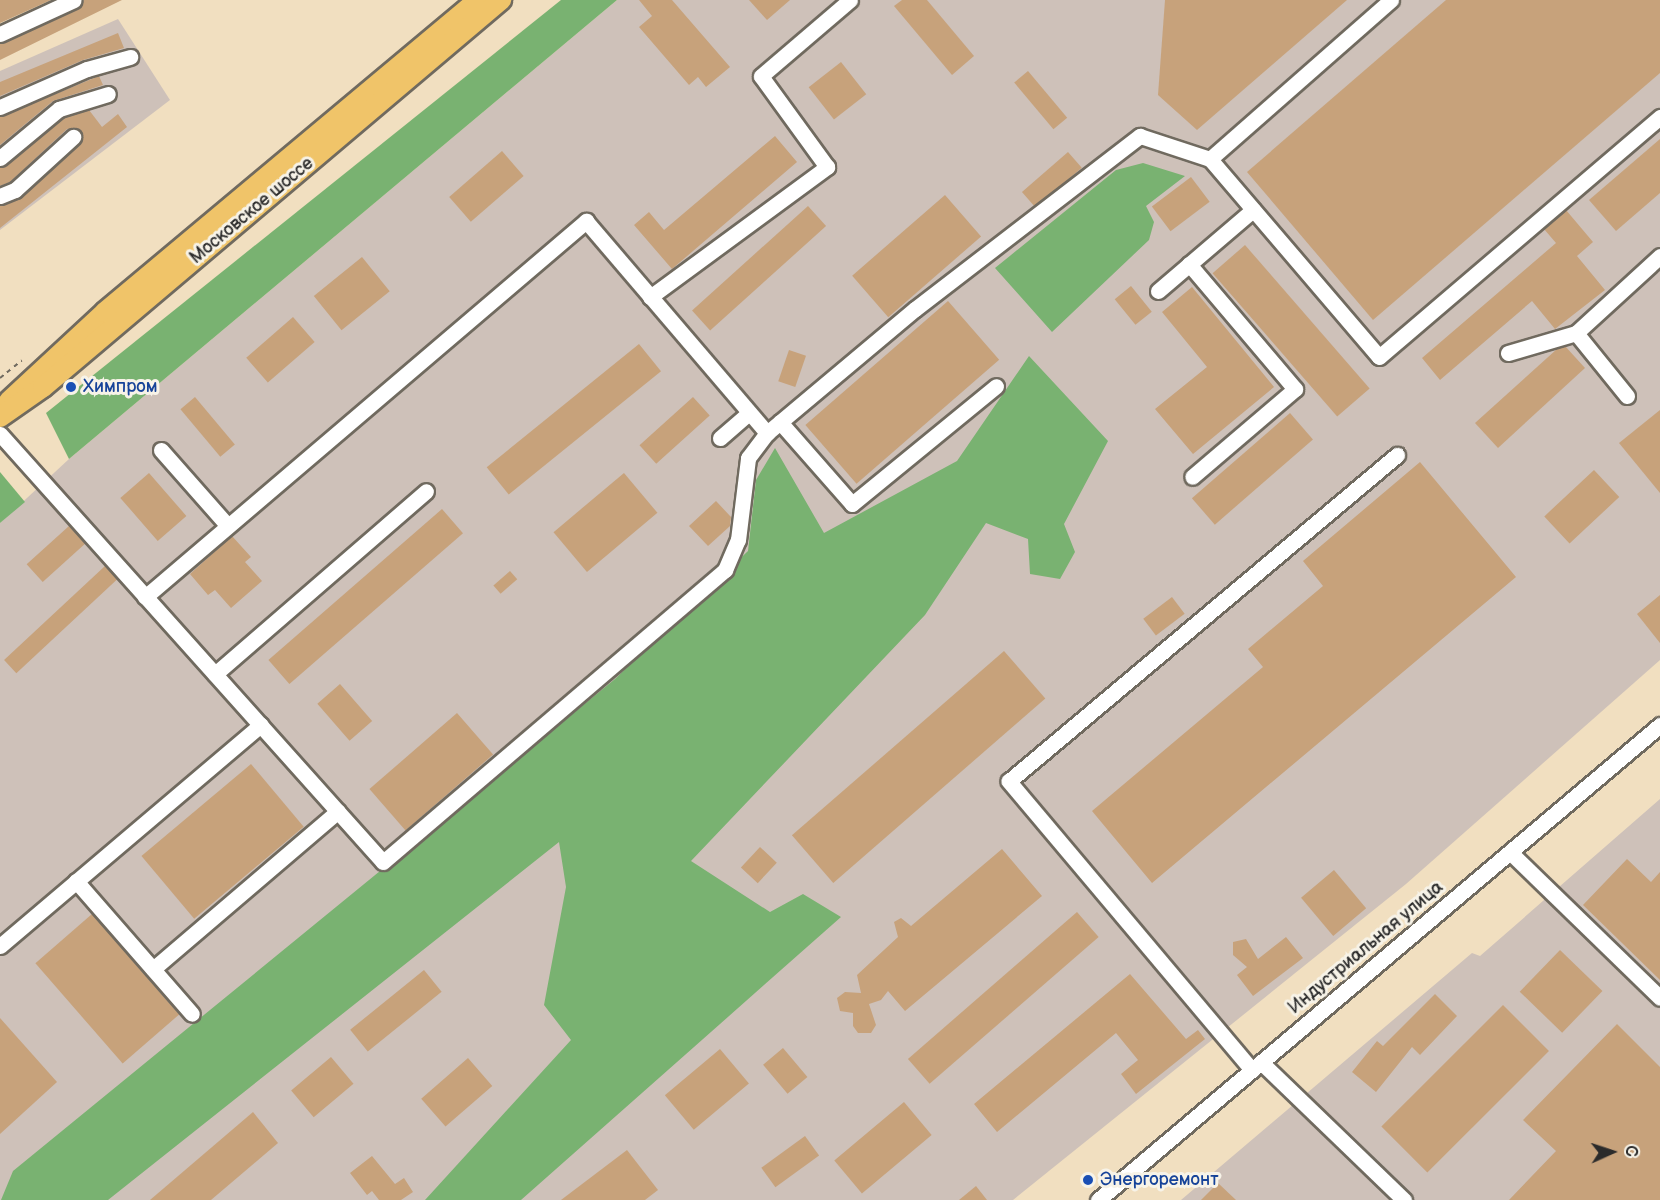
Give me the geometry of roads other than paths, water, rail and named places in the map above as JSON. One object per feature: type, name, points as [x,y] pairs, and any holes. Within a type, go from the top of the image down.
[{"type":"main road","name":"Московское шоссе","points":[[0,412],[34,375],[105,312],[478,0]]},
{"type":"main road","name":"Московское шоссе","points":[[0,417],[43,387],[501,0]]},
{"type":"street","points":[[0,34],[74,0]]},
{"type":"street","points":[[650,297],[827,167],[761,76],[850,0]]},
{"type":"street","points":[[1210,159],[1392,0]]},
{"type":"street","points":[[0,107],[87,69],[130,57]]},
{"type":"street","points":[[0,158],[59,109],[108,94]]},
{"type":"street","points":[[0,434],[383,862],[724,570],[738,540],[748,458],[767,434],[915,309],[1140,136],[1210,159],[1379,357],[1660,117]]},
{"type":"street","points":[[0,196],[15,190],[73,137]]},
{"type":"street","points":[[1158,291],[1253,210]]},
{"type":"street","points":[[145,597],[586,221],[767,434]]},
{"type":"street","points":[[1508,353],[1576,333],[1660,256]]},
{"type":"street","points":[[1189,264],[1295,389],[1192,477]]},
{"type":"street","points":[[1576,333],[1627,396]]},
{"type":"street","points":[[780,422],[852,504],[996,386]]},
{"type":"street","points":[[720,438],[749,413]]},
{"type":"street","points":[[161,450],[228,526]]},
{"type":"street","points":[[1397,455],[1009,781],[1257,1066],[1404,1200]]},
{"type":"street","points":[[215,674],[426,491]]},
{"type":"street","points":[[0,946],[261,725]]},
{"type":"street","name":"Индустриальная улица","points":[[1098,1200],[1660,725]]},
{"type":"street","points":[[153,969],[338,811]]},
{"type":"street","points":[[1510,852],[1660,998]]},
{"type":"street","points":[[76,881],[192,1014]]},
{"type":"place","name":"Химпром","points":[[71,387]]},
{"type":"place","name":"Энергоремонт","points":[[1088,1180]]}]
